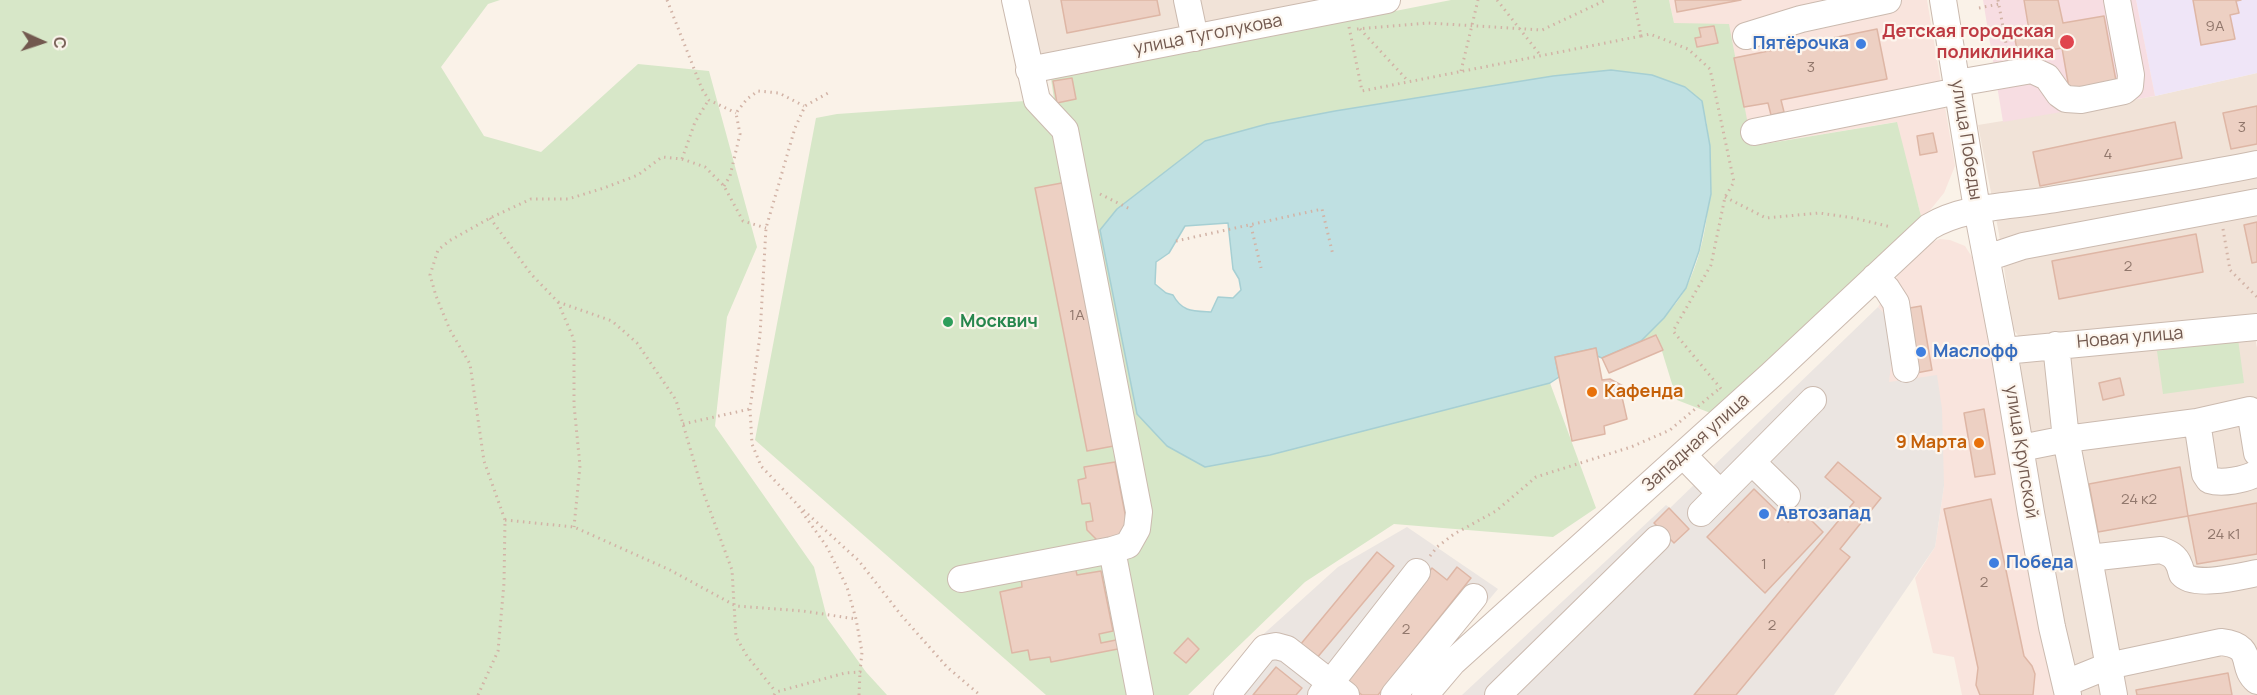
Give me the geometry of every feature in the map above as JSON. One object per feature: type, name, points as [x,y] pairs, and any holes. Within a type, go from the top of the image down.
[{"type":"street","points":[[961,579],[1128,545],[1137,529],[1139,512],[1065,130],[1037,100],[1015,0]]},
{"type":"street","points":[[1187,0],[1195,38]]},
{"type":"street","name":"улица Туголукова","points":[[1029,70],[1195,38],[1347,19],[1387,0]]},
{"type":"street","points":[[1746,36],[1801,19],[1888,0]]},
{"type":"street","name":"улица Победы","points":[[1943,0],[1977,209]]},
{"type":"street","points":[[1754,132],[2032,70],[2047,76],[2059,94],[2066,99],[2081,100],[2124,92],[2130,86],[2131,75],[2117,0]]},
{"type":"street","name":"Западная улица","points":[[1425,695],[1453,662],[1683,455],[1929,227],[1977,209],[2015,206],[2257,164]]},
{"type":"street","points":[[2211,173],[2220,209]]},
{"type":"street","points":[[1987,258],[2023,246],[2257,202]]},
{"type":"street","name":"улица Крупской","points":[[1977,209],[2052,627],[2067,689]]},
{"type":"street","points":[[1875,277],[1896,303],[1906,369]]},
{"type":"street","name":"Новая улица","points":[[2004,351],[2257,327]]},
{"type":"street","points":[[2056,345],[2066,439],[2114,695]]},
{"type":"street","points":[[1701,513],[1813,400]]},
{"type":"street","points":[[2021,448],[2066,439],[2197,422],[2250,410],[2257,453]]},
{"type":"street","points":[[2197,422],[2205,474],[2209,480],[2216,482],[2257,473]]},
{"type":"street","points":[[1683,455],[1720,493]]},
{"type":"street","points":[[1752,462],[1787,496]]},
{"type":"street","points":[[1498,695],[1656,539]]},
{"type":"street","points":[[1112,550],[1140,695]]},
{"type":"street","points":[[2089,558],[2161,550],[2171,554],[2179,562],[2182,573],[2190,580],[2211,581],[2257,573]]},
{"type":"street","points":[[1227,695],[1265,648],[1276,646],[1287,649],[1332,691],[1417,572]]},
{"type":"street","points":[[1394,695],[1474,597]]},
{"type":"street","points":[[2067,689],[2108,666],[2221,642],[2237,643],[2246,652],[2253,677],[2257,681]]},
{"type":"path","points":[[667,0],[708,100],[736,113]]},
{"type":"path","points":[[1461,71],[1478,0]]},
{"type":"path","points":[[1497,0],[1541,56]]},
{"type":"path","points":[[1360,29],[1428,23],[1542,30],[1606,0]]},
{"type":"path","points":[[1634,0],[1641,36]]},
{"type":"path","points":[[1979,8],[1999,2],[2012,74]]},
{"type":"path","points":[[1347,19],[1360,29],[1409,81]]},
{"type":"path","points":[[1347,19],[1362,91],[1650,34],[1688,49],[1710,69],[1734,182],[1725,196],[1711,265],[1673,331],[1720,388],[1670,430],[1631,447],[1536,477],[1496,511],[1454,534],[1437,547],[1417,572]]},
{"type":"path","points":[[724,186],[730,176],[740,134],[736,113],[747,99],[758,91],[779,93],[805,106]]},
{"type":"path","points":[[828,93],[805,106],[795,128],[766,228],[760,335],[750,409],[752,444],[761,466],[795,502],[859,561],[901,615],[947,667],[980,695]]},
{"type":"path","points":[[682,159],[695,122],[708,100]]},
{"type":"path","points":[[478,695],[498,651],[504,583],[505,520],[484,461],[470,364],[450,330],[436,297],[430,275],[438,250],[490,219],[531,199],[568,199],[604,188],[638,175],[662,157],[682,159],[705,167],[724,186],[743,221],[766,228]]},
{"type":"path","points":[[1092,189],[1130,209]]},
{"type":"path","points":[[1725,196],[1766,218],[1819,213],[1891,227]]},
{"type":"path","points":[[1176,241],[1322,209],[1334,255]]},
{"type":"path","points":[[2220,209],[2230,270],[2257,297]]},
{"type":"path","points":[[490,219],[531,274],[558,302],[574,340],[574,405],[580,466],[574,527]]},
{"type":"path","points":[[1251,226],[1261,268]]},
{"type":"path","points":[[558,302],[612,321],[637,343],[676,400],[702,489],[732,570],[736,606],[736,637],[775,694],[845,673],[860,672]]},
{"type":"path","points":[[683,424],[750,409]]},
{"type":"path","points":[[795,502],[827,547],[847,587],[862,652],[859,695]]},
{"type":"path","points":[[505,520],[574,527],[670,570],[736,606],[803,611],[856,619]]},
{"type":"shaded area","points":[[1021,0],[1352,0],[1050,58],[1037,53]]},
{"type":"shaded area","points":[[1669,0],[1927,0],[1955,166],[1944,193],[1922,220],[1896,122],[1751,146],[1674,23]]},
{"type":"shaded area","name":"Детская городская поликлиника","points":[[1983,0],[2136,0],[2155,96],[2003,122]]},
{"type":"shaded area","points":[[2136,0],[2257,0],[2257,73],[2155,96]]},
{"type":"shaded area","points":[[2257,73],[2257,318],[2020,338],[2013,329],[1999,234],[1978,125],[2155,96]]},
{"type":"shaded area","points":[[1940,239],[1965,246],[1972,257],[1978,275],[2015,470],[2014,496],[2058,695],[1962,695],[1954,657],[1933,653],[1915,578],[1935,547],[1944,486],[1888,382],[1893,347],[1891,321],[1878,307],[1905,264]]},
{"type":"shaded area","points":[[1878,307],[1891,321],[1893,347],[1889,382],[1937,375],[1942,409],[1944,486],[1935,547],[1834,695],[1462,695],[1666,505],[1670,508]]},
{"type":"shaded area","points":[[2255,337],[2257,348],[2257,695],[2078,695],[2061,625],[2018,369],[2024,359]]},
{"type":"shaded area","points":[[1407,527],[1498,589],[1409,695],[1211,695],[1247,649],[1338,567]]},
{"type":"green space","points":[[0,0],[500,0],[488,4],[441,67],[484,136],[541,152],[638,64],[709,71],[757,247],[727,317],[715,426],[814,567],[827,618],[866,672],[887,695],[0,695]]},
{"type":"green space","name":"Москвич","points":[[1451,0],[1669,0],[1674,23],[1729,24],[1752,146],[1897,122],[1922,220],[1713,414],[1677,400],[1657,335],[1641,341],[1682,295],[1701,248],[1710,183],[1706,119],[1611,70],[1553,76],[1267,124],[1205,141],[1118,209],[1167,446],[1205,467],[1270,455],[1550,383],[1596,508],[1553,537],[1394,524],[1305,582],[1188,695],[1046,695],[755,440],[816,118],[837,114],[1054,99],[1051,79]]},
{"type":"green space","points":[[2238,339],[2244,383],[2163,394],[2157,351]]},
{"type":"water","points":[[1611,70],[1652,75],[1685,87],[1702,101],[1710,146],[1711,194],[1699,251],[1686,288],[1664,318],[1641,341],[1602,358],[1597,356],[1596,348],[1555,357],[1559,377],[1550,383],[1270,455],[1205,467],[1167,446],[1137,414],[1100,230],[1117,209],[1205,141],[1267,124],[1335,111],[1553,76]],"holes":[[[1228,223],[1233,269],[1239,279],[1241,290],[1233,298],[1218,297],[1211,312],[1184,308],[1173,295],[1166,293],[1155,284],[1156,262],[1169,253],[1185,226]]]},
{"type":"building","points":[[1061,0],[1157,0],[1160,15],[1067,33]]},
{"type":"building","points":[[1675,0],[1741,0],[1677,12]]},
{"type":"building","points":[[2024,0],[2058,0],[2063,23],[2104,16],[2117,86],[2070,94],[2062,48],[2018,56],[2014,33],[2029,30]]},
{"type":"building","points":[[2193,0],[2241,0],[2236,1],[2239,13],[2230,15],[2235,39],[2201,45]]},
{"type":"building","points":[[1714,26],[1718,43],[1697,47],[1695,38],[1701,37],[1699,28]]},
{"type":"building","points":[[1877,29],[1887,79],[1781,100],[1784,112],[1771,115],[1768,103],[1744,107],[1734,58]]},
{"type":"building","points":[[1072,78],[1076,99],[1057,103],[1053,81]]},
{"type":"building","points":[[2257,106],[2257,144],[2231,149],[2223,113]]},
{"type":"building","points":[[2175,122],[2182,158],[2040,186],[2033,152]]},
{"type":"building","points":[[1933,133],[1937,152],[1920,155],[1917,136]]},
{"type":"building","points":[[1067,182],[1119,445],[1087,451],[1035,188]]},
{"type":"building","points":[[2257,222],[2257,262],[2252,263],[2244,225]]},
{"type":"building","points":[[2196,234],[2203,272],[2059,299],[2052,261]]},
{"type":"building","points":[[1921,306],[1932,370],[1916,373],[1904,309]]},
{"type":"building","points":[[1656,335],[1663,350],[1609,373],[1602,358]]},
{"type":"building","name":"Кафенда","points":[[1596,348],[1602,380],[1610,379],[1623,386],[1622,397],[1627,419],[1604,426],[1605,434],[1572,441],[1555,357]]},
{"type":"building","points":[[2120,378],[2124,395],[2103,400],[2099,383]]},
{"type":"building","name":"9 Марта","points":[[1984,409],[1995,474],[1975,477],[1964,413]]},
{"type":"building","points":[[1115,462],[1129,534],[1097,540],[1087,530],[1086,522],[1093,521],[1090,503],[1082,504],[1078,480],[1086,478],[1084,467]]},
{"type":"building","points":[[1838,462],[1881,498],[1840,549],[1850,557],[1736,695],[1694,695],[1854,502],[1825,477]]},
{"type":"building","points":[[2180,467],[2188,516],[2098,532],[2089,484]]},
{"type":"building","points":[[1754,489],[1788,522],[1800,509],[1823,532],[1765,593],[1707,537]]},
{"type":"building","points":[[1991,499],[2024,656],[2035,674],[2033,695],[1980,695],[1976,685],[1978,668],[1944,509]]},
{"type":"building","points":[[2257,503],[2257,554],[2197,564],[2188,516]]},
{"type":"building","points":[[1669,508],[1689,529],[1674,543],[1654,523]]},
{"type":"building","points":[[1377,552],[1394,566],[1316,659],[1300,645]]},
{"type":"building","points":[[1075,566],[1077,575],[1101,571],[1113,631],[1099,634],[1101,643],[1121,639],[1123,648],[1051,662],[1050,657],[1030,660],[1028,650],[1012,653],[1000,592],[1022,587],[1021,577]]},
{"type":"building","points":[[1457,567],[1471,578],[1378,695],[1362,695],[1343,679],[1432,568],[1447,580]]},
{"type":"building","points":[[1188,638],[1199,649],[1186,663],[1174,653]]},
{"type":"building","points":[[1276,667],[1302,688],[1296,695],[1253,695]]},
{"type":"building","points":[[2228,673],[2232,695],[2137,695],[2136,690]]},
{"type":"place","name":"Детская городская поликлиника","points":[[2067,42]]},
{"type":"place","name":"Пятёрочка","points":[[1861,44]]},
{"type":"place","name":"Москвич","points":[[948,322]]},
{"type":"place","name":"Маслофф","points":[[1921,352]]},
{"type":"place","name":"Кафенда","points":[[1592,392]]},
{"type":"place","name":"9 Марта","points":[[1979,443]]},
{"type":"place","name":"Автозапад","points":[[1764,514]]},
{"type":"place","name":"Победа","points":[[1994,563]]}]
